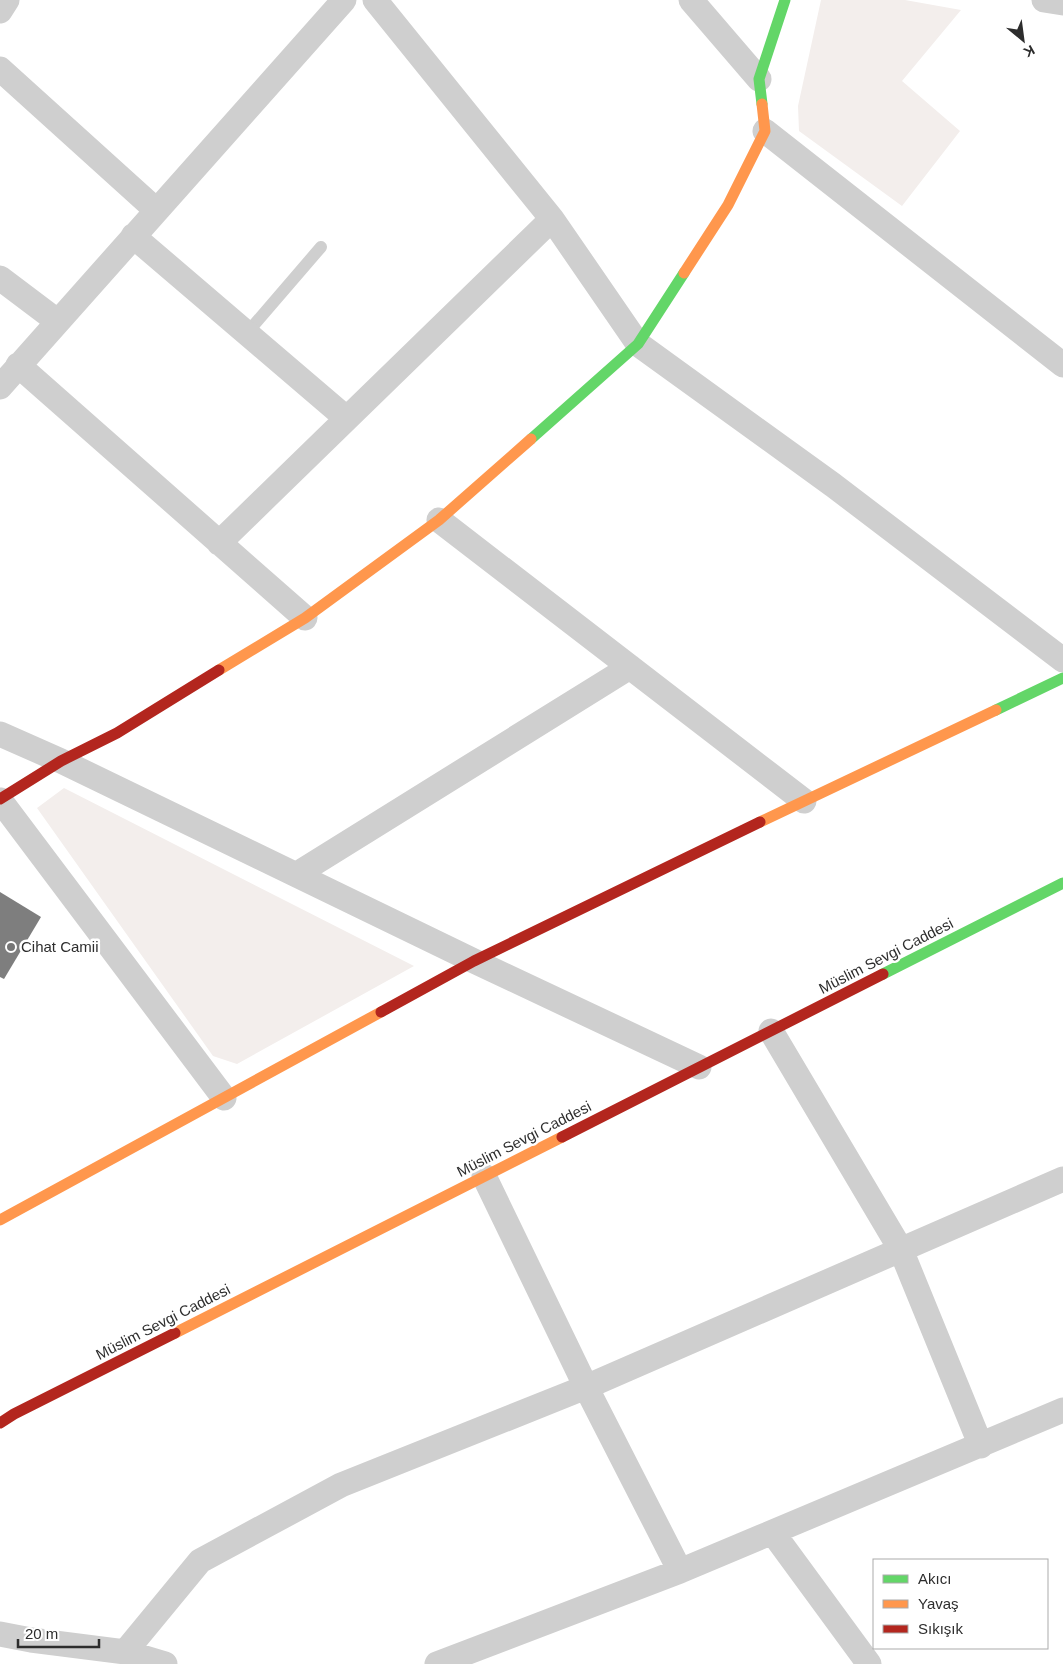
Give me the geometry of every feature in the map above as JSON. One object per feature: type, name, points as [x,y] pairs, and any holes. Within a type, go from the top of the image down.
[{"type":"street","points":[[0,11],[7,0]]},
{"type":"street","points":[[0,387],[344,0]]},
{"type":"street","points":[[375,0],[552,219],[638,344],[832,485],[1063,660]]},
{"type":"street","points":[[691,0],[759,79]]},
{"type":"street","points":[[224,1098],[0,799],[61,760],[117,733],[304,618],[439,520],[638,344],[728,205],[765,132],[759,79],[785,0]]},
{"type":"street","points":[[1044,0],[1063,3]]},
{"type":"street","points":[[0,69],[156,210]]},
{"type":"street","points":[[765,132],[1063,365]]},
{"type":"street","points":[[219,543],[552,219]]},
{"type":"street","points":[[133,236],[346,418]]},
{"type":"street","points":[[0,278],[57,322]]},
{"type":"street","points":[[18,365],[304,618]]},
{"type":"street","points":[[439,520],[804,801]]},
{"type":"street","points":[[297,874],[630,667]]},
{"type":"street","points":[[0,1220],[474,961],[1063,678]]},
{"type":"street","points":[[0,734],[61,760],[699,1068]]},
{"type":"street","name":"Müslim Sevgi Caddesi","points":[[0,1423],[14,1414],[1063,884]]},
{"type":"street","points":[[772,1031],[901,1250],[981,1446]]},
{"type":"street","points":[[484,1176],[586,1387],[680,1571]]},
{"type":"street","points":[[125,1652],[200,1561],[341,1486],[586,1387],[1063,1179]]},
{"type":"street","points":[[436,1664],[680,1571],[1063,1410]]},
{"type":"street","points":[[773,1533],[869,1664]]},
{"type":"street","points":[[0,1634],[31,1640],[125,1652],[165,1664]]},
{"type":"lane","points":[[247,333],[321,248]]},
{"type":"shaded area","points":[[821,0],[905,0],[961,10],[902,81],[960,131],[902,206],[799,131],[798,106]]},
{"type":"shaded area","points":[[64,788],[414,966],[237,1064],[213,1056],[37,808]]},
{"type":"building","name":"Cihat Camii","points":[[0,892],[41,917],[4,979],[0,977]]},
{"type":"traffic: fast","points":[[762,104],[759,79],[785,0]]},
{"type":"traffic: fast","points":[[531,439],[638,344],[684,273]]},
{"type":"traffic: fast","points":[[996,710],[1063,678]]},
{"type":"traffic: fast","points":[[883,974],[1063,883]]},
{"type":"traffic: slow","points":[[684,273],[728,205],[765,131],[762,104]]},
{"type":"traffic: slow","points":[[219,670],[305,618],[439,520],[531,439]]},
{"type":"traffic: slow","points":[[760,822],[996,710]]},
{"type":"traffic: slow","points":[[0,1220],[381,1012]]},
{"type":"traffic: slow","points":[[175,1333],[562,1137]]},
{"type":"traffic: jam","points":[[0,799],[61,761],[117,733],[219,670]]},
{"type":"traffic: jam","points":[[381,1012],[474,961],[760,822]]},
{"type":"traffic: jam","points":[[562,1137],[883,974]]},
{"type":"traffic: jam","points":[[0,1423],[14,1414],[175,1333]]},
{"type":"place","name":"Cihat Camii","points":[[11,947]]}]
